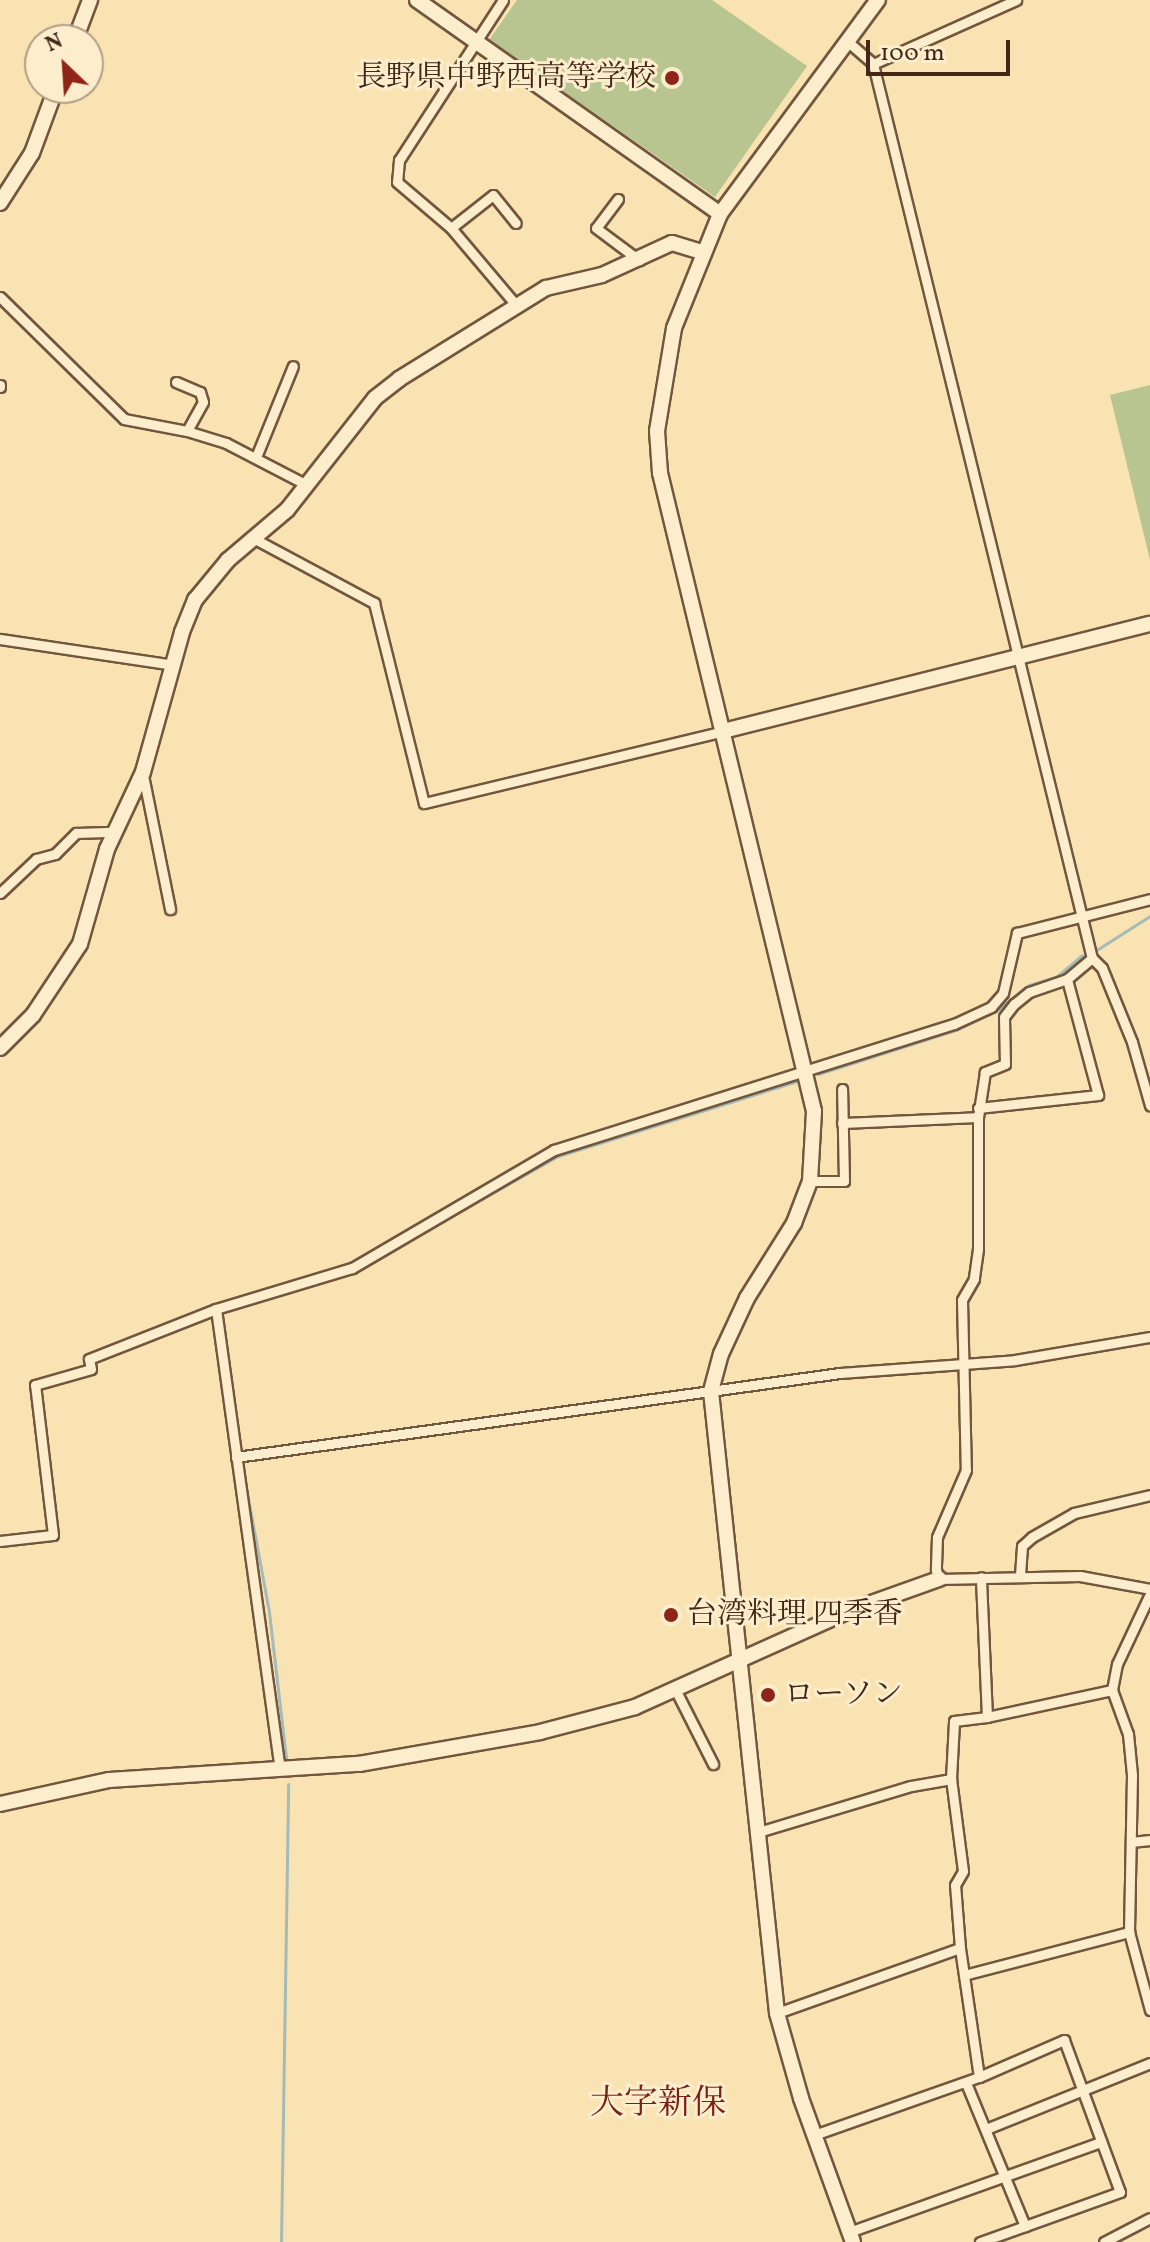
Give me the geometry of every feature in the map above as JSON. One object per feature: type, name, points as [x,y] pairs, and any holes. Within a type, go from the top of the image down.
[{"type":"street","points":[[81,24],[90,0]]},
{"type":"street","points":[[417,0],[720,214]]},
{"type":"street","points":[[503,0],[399,160],[397,182],[451,228],[516,305]]},
{"type":"street","points":[[878,0],[720,214],[702,252],[674,328],[657,431],[660,473],[807,1069],[816,1138],[810,1181],[794,1223],[747,1298],[711,1391],[737,1661],[777,2013],[814,2135],[851,2237],[1101,2142]]},
{"type":"street","points":[[873,64],[1016,0]]},
{"type":"street","points":[[847,41],[873,64],[1021,658],[1092,958],[1102,968],[1132,1042],[1150,1105]]},
{"type":"street","points":[[0,203],[32,153],[50,104]]},
{"type":"street","points":[[451,228],[493,195],[516,223]]},
{"type":"street","points":[[588,240],[618,199]]},
{"type":"street","points":[[596,228],[639,260]]},
{"type":"street","points":[[0,1048],[68,969],[114,832],[143,772],[195,600],[251,537],[287,510],[375,398],[546,288],[602,275],[672,243],[702,252]]},
{"type":"street","points":[[0,297],[124,419],[187,431],[256,457],[305,484]]},
{"type":"street","points":[[256,457],[293,366]]},
{"type":"street","points":[[176,382],[200,392],[203,402],[187,431]]},
{"type":"street","points":[[251,537],[374,603],[424,803],[1150,624]]},
{"type":"street","points":[[0,639],[173,665]]},
{"type":"street","points":[[143,772],[170,909]]},
{"type":"street","points":[[0,893],[36,859],[55,854],[76,833],[114,832]]},
{"type":"street","points":[[0,1541],[53,1535],[35,1385],[91,1369],[89,1359],[216,1309],[352,1268],[554,1150],[991,1007],[1003,993],[1017,933],[1150,899]]},
{"type":"street","points":[[939,1579],[937,1537],[966,1470],[962,1300],[974,1279],[978,1249],[978,1112],[985,1072],[1005,1064],[1004,1017],[1029,992],[1067,979],[1092,958]]},
{"type":"street","points":[[842,1123],[978,1112],[1098,1095],[1067,979]]},
{"type":"street","points":[[810,1181],[844,1181],[842,1089]]},
{"type":"street","points":[[216,1309],[280,1770]]},
{"type":"street","points":[[236,1457],[711,1391],[964,1361],[1015,1360],[1150,1337]]},
{"type":"street","points":[[1020,1575],[1022,1546],[1032,1537],[1074,1513],[1150,1495]]},
{"type":"street","points":[[0,1804],[109,1780],[280,1770],[483,1745],[607,1715],[676,1691],[849,1611],[939,1579],[1080,1576],[1150,1591],[1117,1664],[1112,1690],[1128,1734],[1131,1842],[1129,1932],[1150,2010]]},
{"type":"street","points":[[981,1577],[987,1717]]},
{"type":"street","points":[[979,2077],[960,1948],[955,1885],[963,1871],[951,1779],[954,1721],[987,1717],[1112,1690]]},
{"type":"street","points":[[676,1691],[713,1764]]},
{"type":"street","points":[[755,1833],[911,1786],[951,1779]]},
{"type":"street","points":[[1131,1842],[1150,1840]]},
{"type":"street","points":[[964,1975],[1129,1932]]},
{"type":"street","points":[[777,2013],[960,1948]]},
{"type":"street","points":[[814,2135],[966,2083],[1064,2040],[1120,2192],[980,2242]]},
{"type":"street","points":[[986,2129],[1150,2063]]},
{"type":"street","points":[[966,2083],[1025,2226]]},
{"type":"street","points":[[1104,2242],[1150,2218]]},
{"type":"green space","name":"長野県中野西高等学校","points":[[517,0],[712,0],[807,66],[715,197],[489,40]]},
{"type":"green space","points":[[1150,385],[1150,560],[1110,395]]},
{"type":"waterway","points":[[1098,949],[1150,916]]},
{"type":"waterway","points":[[818,1074],[956,1030],[996,1011],[1029,985],[1056,977],[1082,955]]},
{"type":"waterway","points":[[382,1255],[558,1156],[797,1081]]},
{"type":"waterway","points":[[328,1280],[351,1273]]},
{"type":"waterway","points":[[242,1466],[269,1612],[286,1760]]},
{"type":"waterway","points":[[281,2242],[288,1784]]},
{"type":"place","name":"長野県中野西高等学校","points":[[672,78]]},
{"type":"place","name":"台湾料理 四季香","points":[[671,1615]]},
{"type":"place","name":"ローソン","points":[[768,1695]]},
{"type":"district","name":"大字新保","points":[[658,2105]]}]
